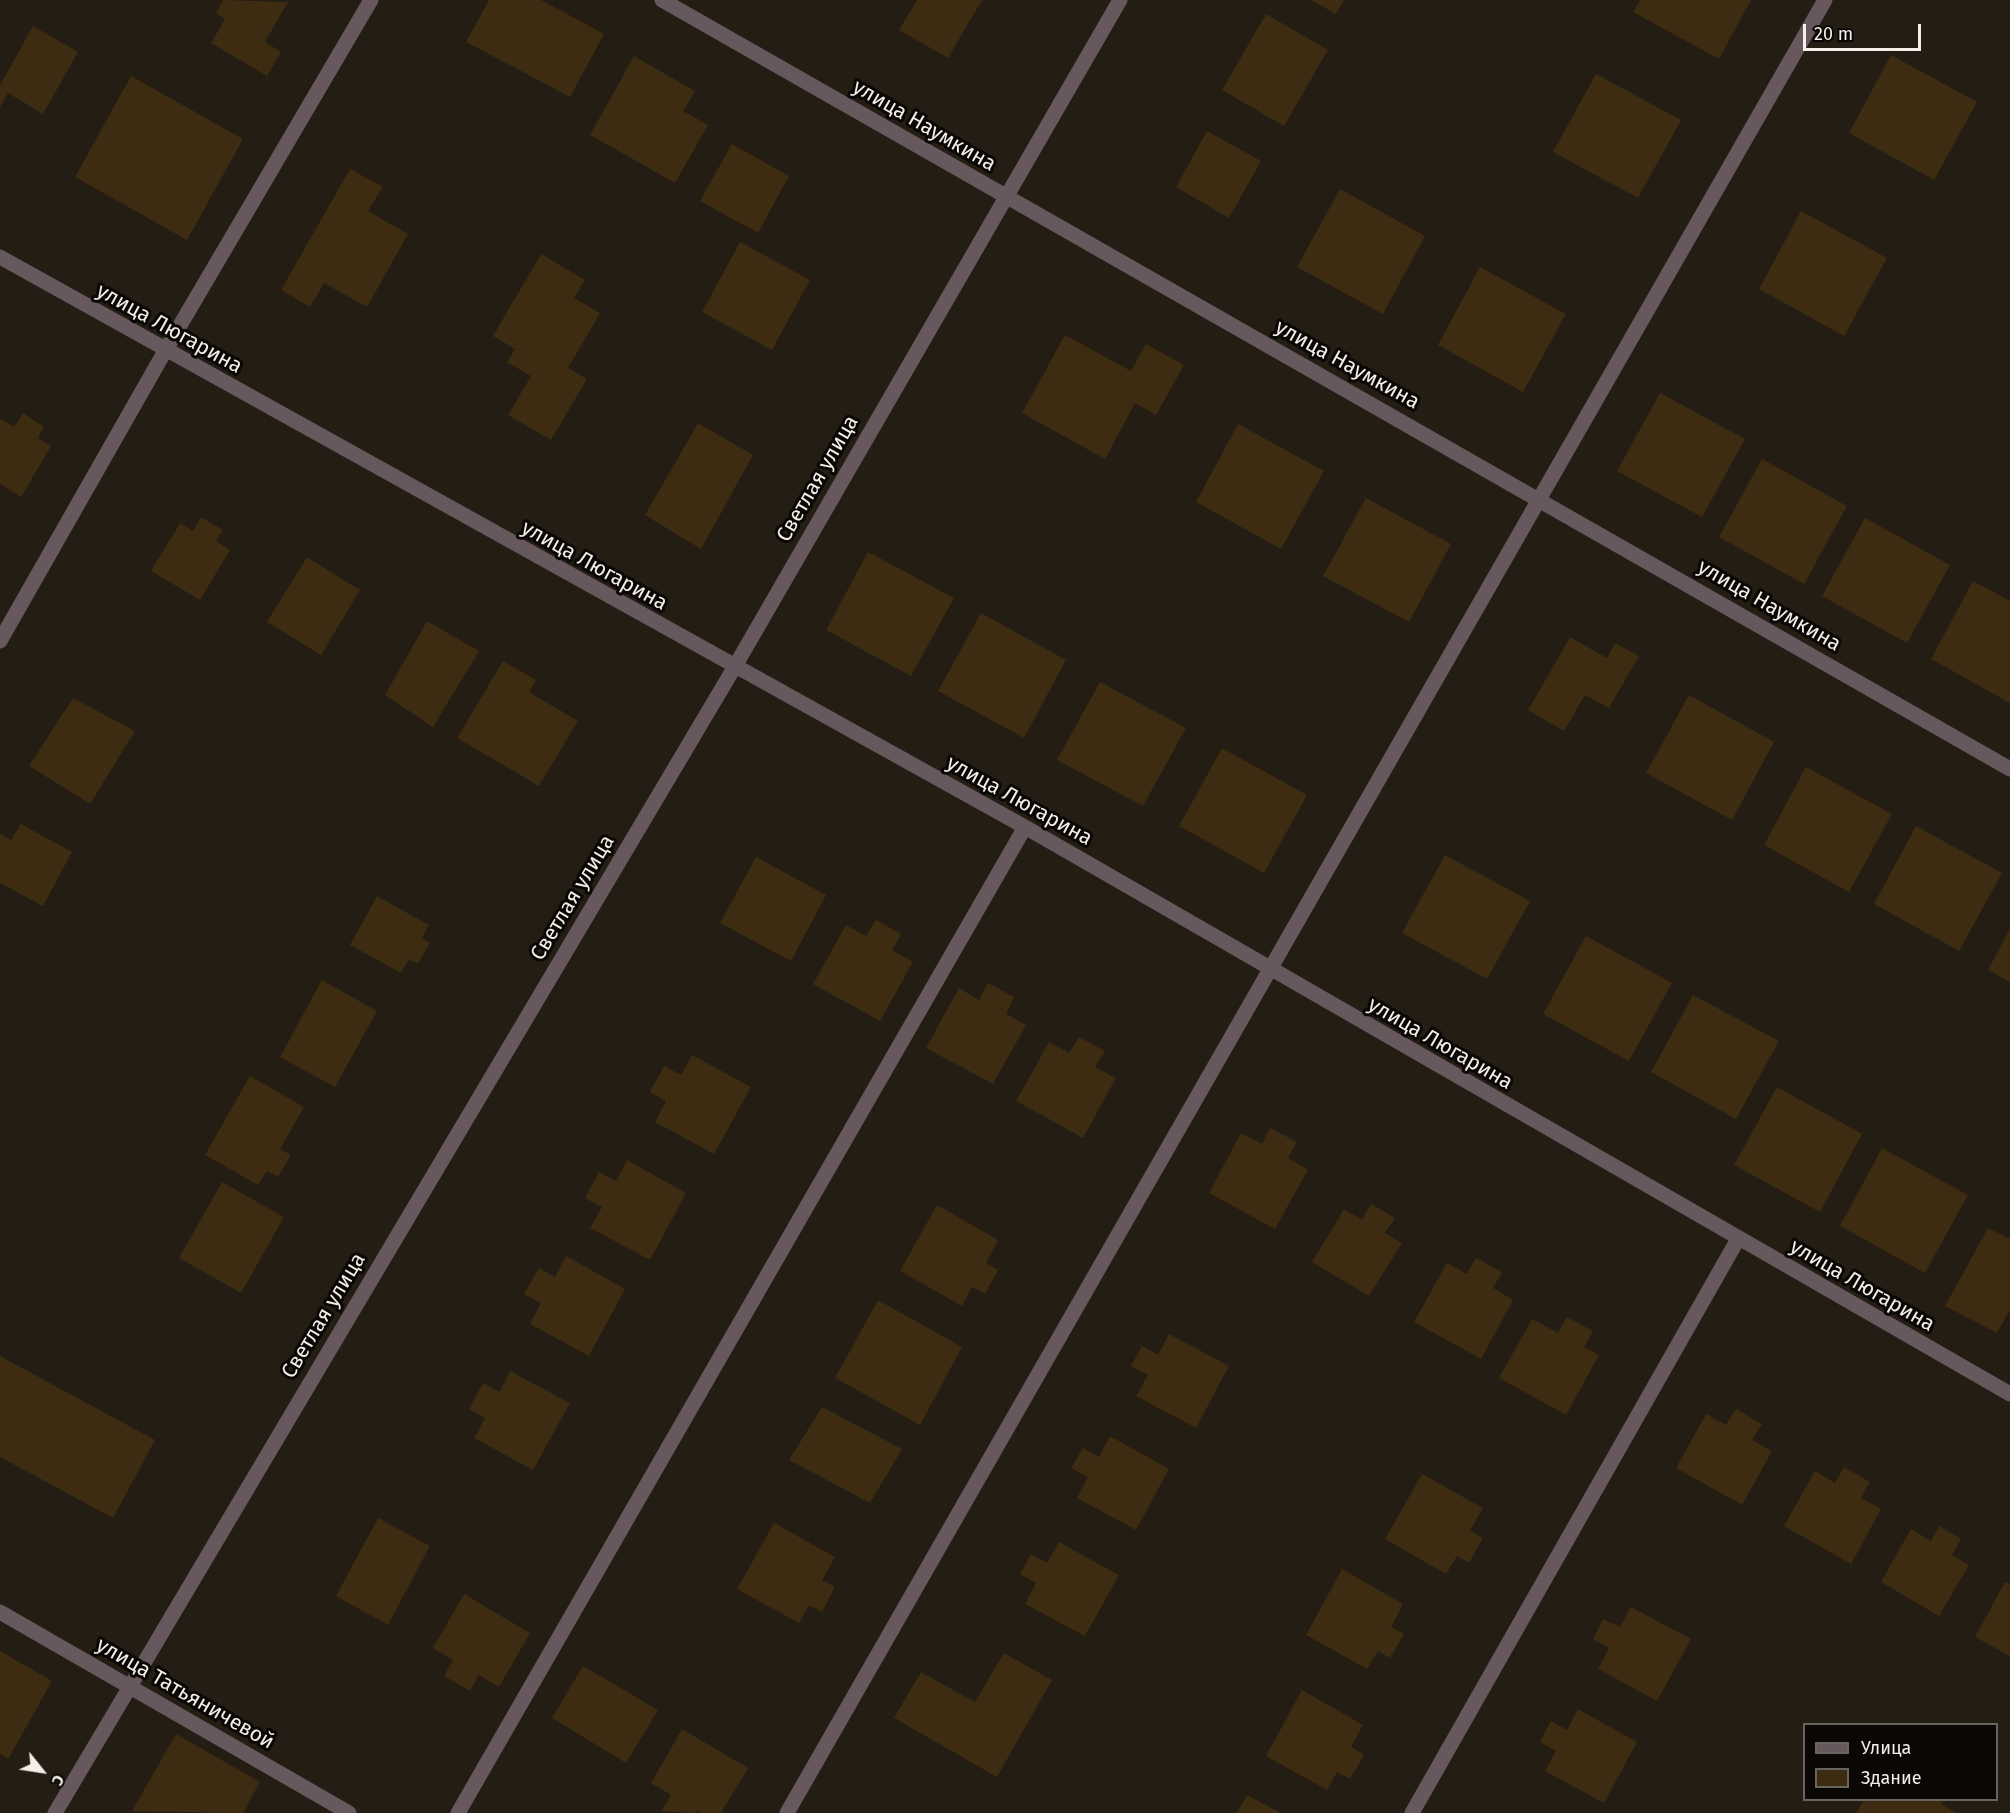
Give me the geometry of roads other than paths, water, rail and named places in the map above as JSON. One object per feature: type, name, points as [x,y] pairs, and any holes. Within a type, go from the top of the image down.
[{"type":"street","points":[[0,641],[165,351],[371,0]]},
{"type":"street","name":"улица Наумкина","points":[[662,0],[1004,196],[1537,496],[2010,769]]},
{"type":"street","name":"Светлая улица","points":[[55,1813],[734,668],[1119,0]]},
{"type":"street","points":[[787,1813],[1270,970],[1537,496],[1825,0]]},
{"type":"street","name":"улица Люгарина","points":[[0,257],[734,668],[1025,827],[1737,1239],[2010,1394]]},
{"type":"street","points":[[458,1813],[1025,827]]},
{"type":"street","points":[[1412,1813],[1737,1239]]},
{"type":"street","name":"улица Татьяничевой","points":[[0,1612],[349,1813]]}]
